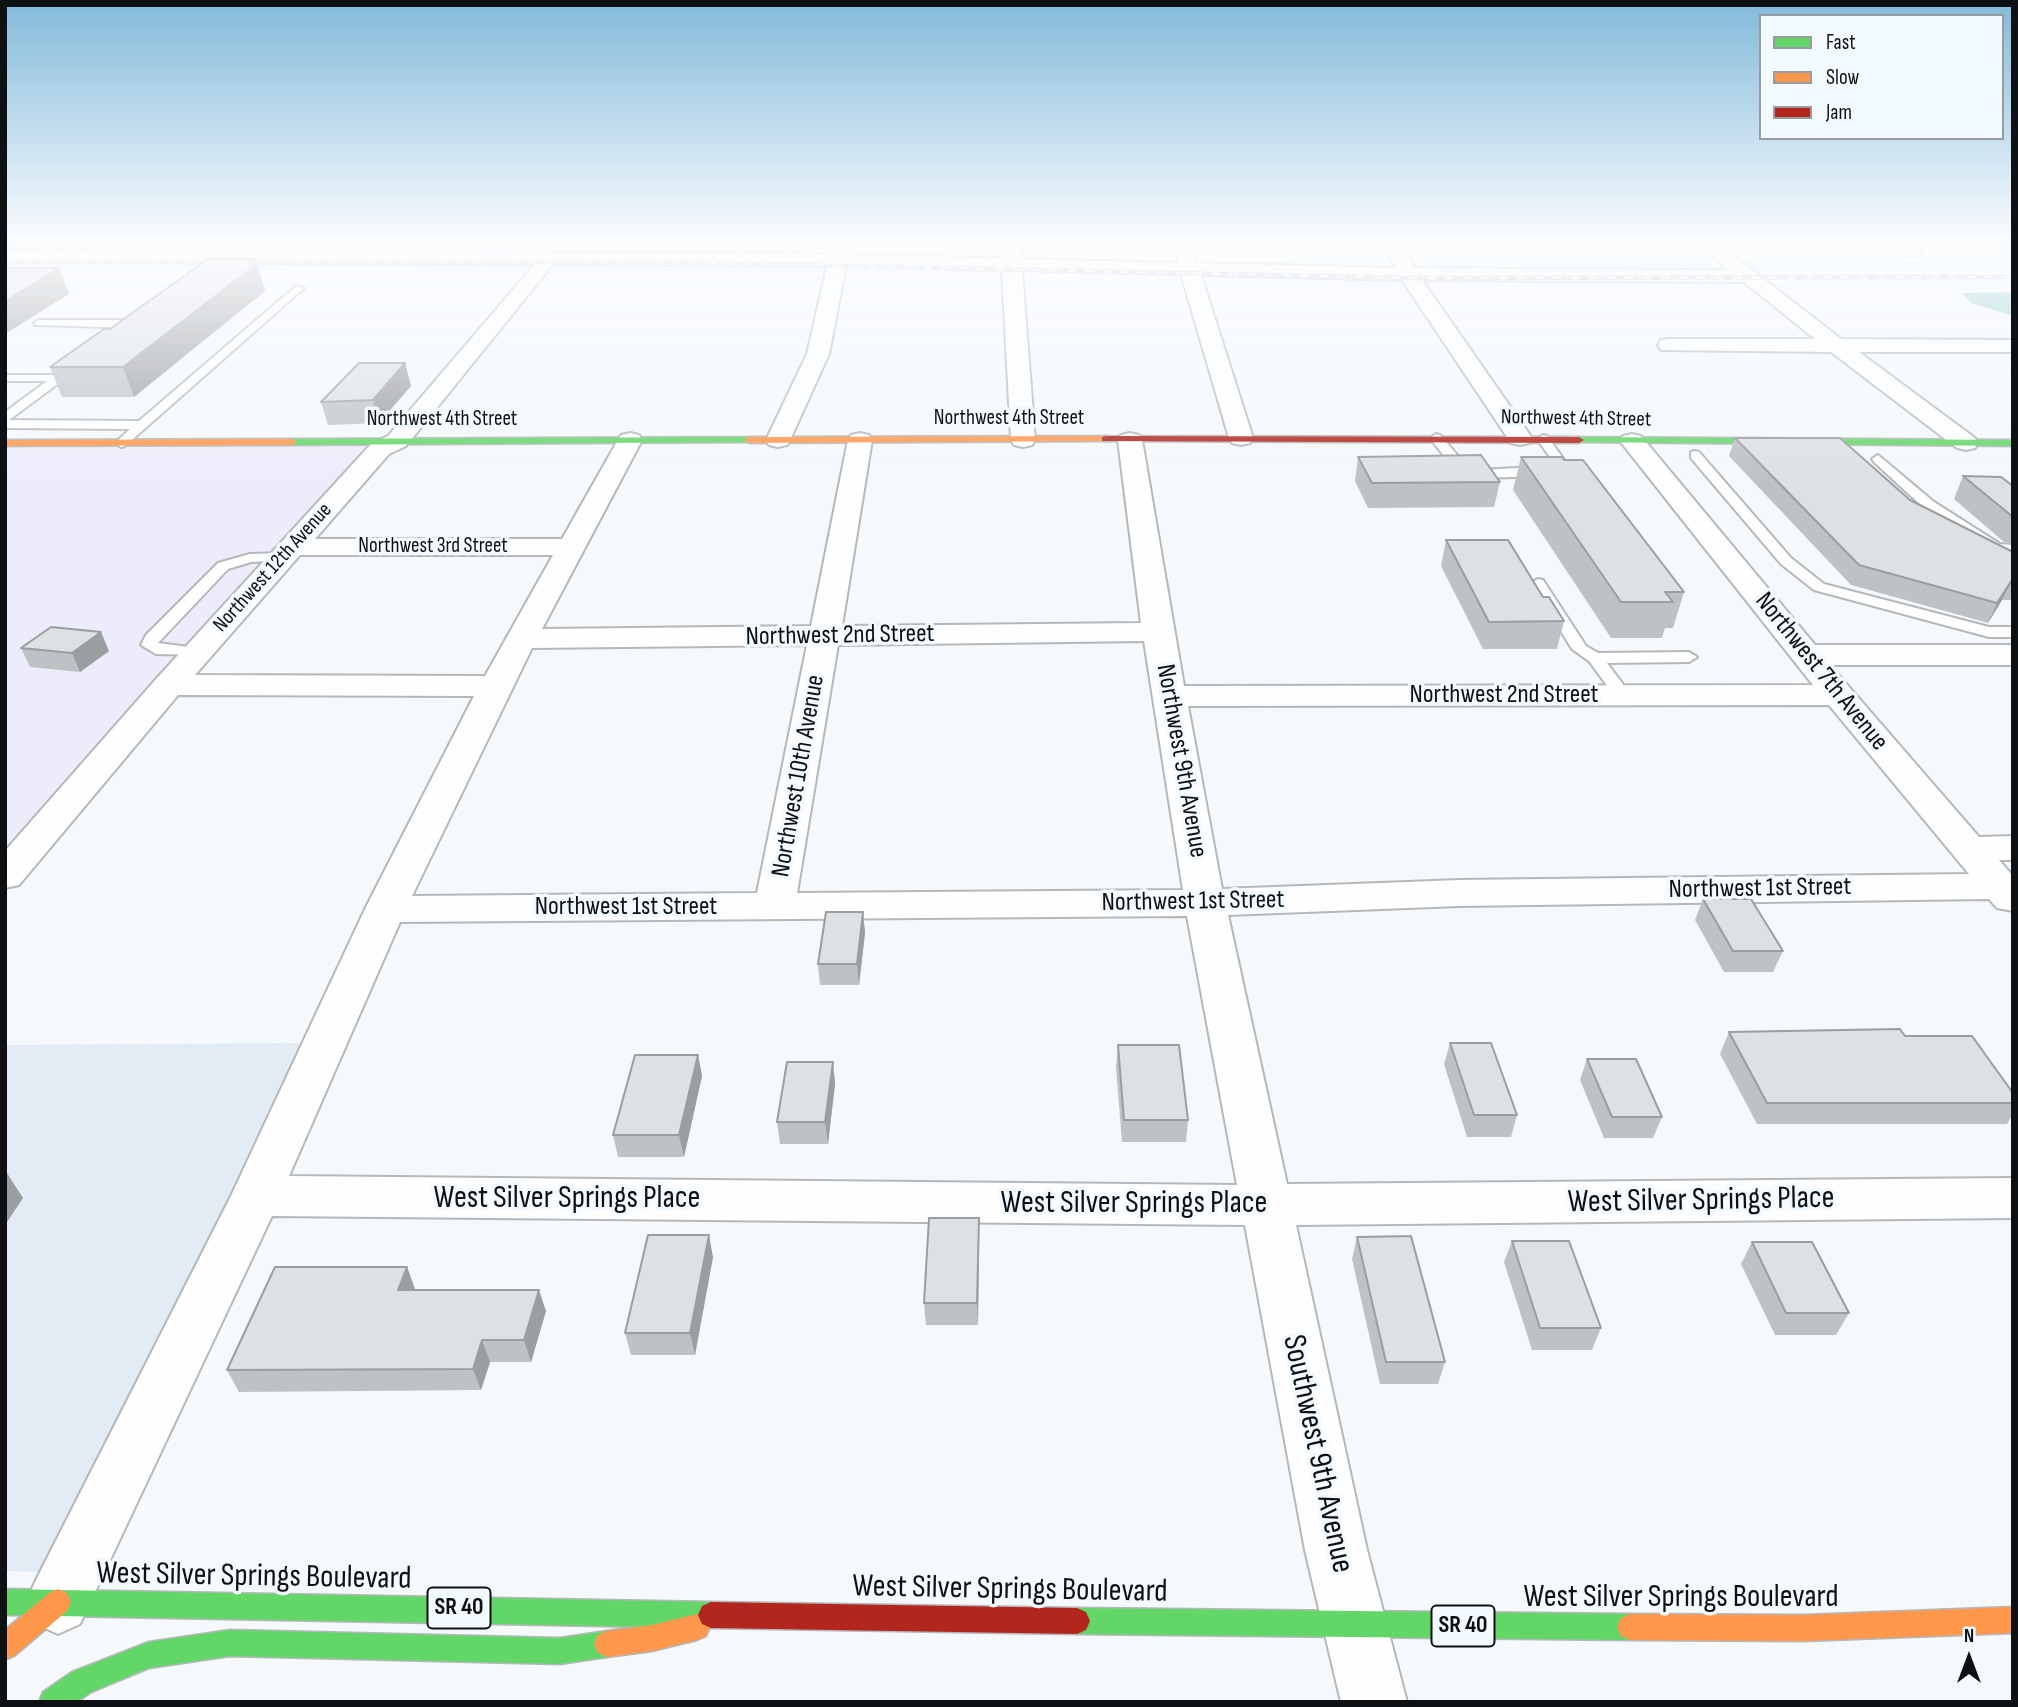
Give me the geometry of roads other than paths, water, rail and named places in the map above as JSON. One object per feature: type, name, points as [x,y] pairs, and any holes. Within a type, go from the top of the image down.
[{"type":"street","name":"Northwest 12th Avenue","points":[[5,876],[169,685],[380,449],[397,441],[491,321]]},
{"type":"street","points":[[778,440],[818,354],[825,321]]},
{"type":"street","points":[[1016,321],[1023,440]]},
{"type":"street","points":[[1205,321],[1241,438]]},
{"type":"street","points":[[1441,321],[1520,438]]},
{"type":"street","points":[[1804,321],[1966,443]]},
{"type":"street","points":[[1669,345],[2013,346]]},
{"type":"street","name":"Northwest 4th Street","points":[[5,443],[1520,438],[2013,443]]},
{"type":"street","name":"Northwest 9th Avenue","points":[[1130,439],[1158,632],[1205,903],[1265,1205]]},
{"type":"street","points":[[5,1647],[256,1196],[385,909],[496,686],[630,440]]},
{"type":"street","name":"Northwest 10th Avenue","points":[[775,906],[860,440]]},
{"type":"street","name":"Northwest 7th Avenue","points":[[1632,441],[1838,695],[2006,893]]},
{"type":"street","name":"Northwest 3rd Street","points":[[288,552],[573,547]]},
{"type":"street","name":"Northwest 2nd Street","points":[[522,639],[1158,632]]},
{"type":"street","points":[[1807,655],[2013,655]]},
{"type":"street","points":[[169,685],[496,686]]},
{"type":"street","name":"Northwest 2nd Street","points":[[1171,696],[1838,695]]},
{"type":"street","points":[[1967,849],[2013,848]]},
{"type":"street","name":"Northwest 1st Street","points":[[385,909],[1205,903],[1460,893],[2006,893]]},
{"type":"street","name":"West Silver Springs Place","points":[[256,1196],[1265,1205],[2013,1198]]},
{"type":"street","name":"Southwest 9th Avenue","points":[[1265,1205],[1336,1550],[1374,1702]]},
{"type":"street","name":"West Silver Springs Boulevard","points":[[32,1602],[761,1613],[1355,1626],[1804,1628],[2013,1620]]},
{"type":"street","points":[[53,1702],[82,1682],[114,1667],[149,1655],[181,1649],[230,1643],[560,1651],[652,1638],[761,1613]]},
{"type":"lane","points":[[121,443],[261,321]]},
{"type":"lane","points":[[39,323],[140,323],[118,339]]},
{"type":"lane","points":[[5,418],[59,378],[86,364]]},
{"type":"lane","points":[[5,378],[59,378]]},
{"type":"lane","points":[[5,424],[141,425]]},
{"type":"lane","points":[[1436,438],[1460,467],[1478,474],[1550,472],[1558,469],[1561,464],[1543,439]]},
{"type":"lane","points":[[1695,455],[1786,561],[1819,587],[1989,632],[2013,632]]},
{"type":"lane","points":[[1878,459],[1928,505],[1997,548],[2013,548]]},
{"type":"lane","points":[[198,652],[156,649],[149,645],[152,638],[223,565],[288,552]]},
{"type":"lane","points":[[1538,583],[1580,649],[1595,658],[1623,695]]},
{"type":"lane","points":[[1595,658],[1689,657]]}]
